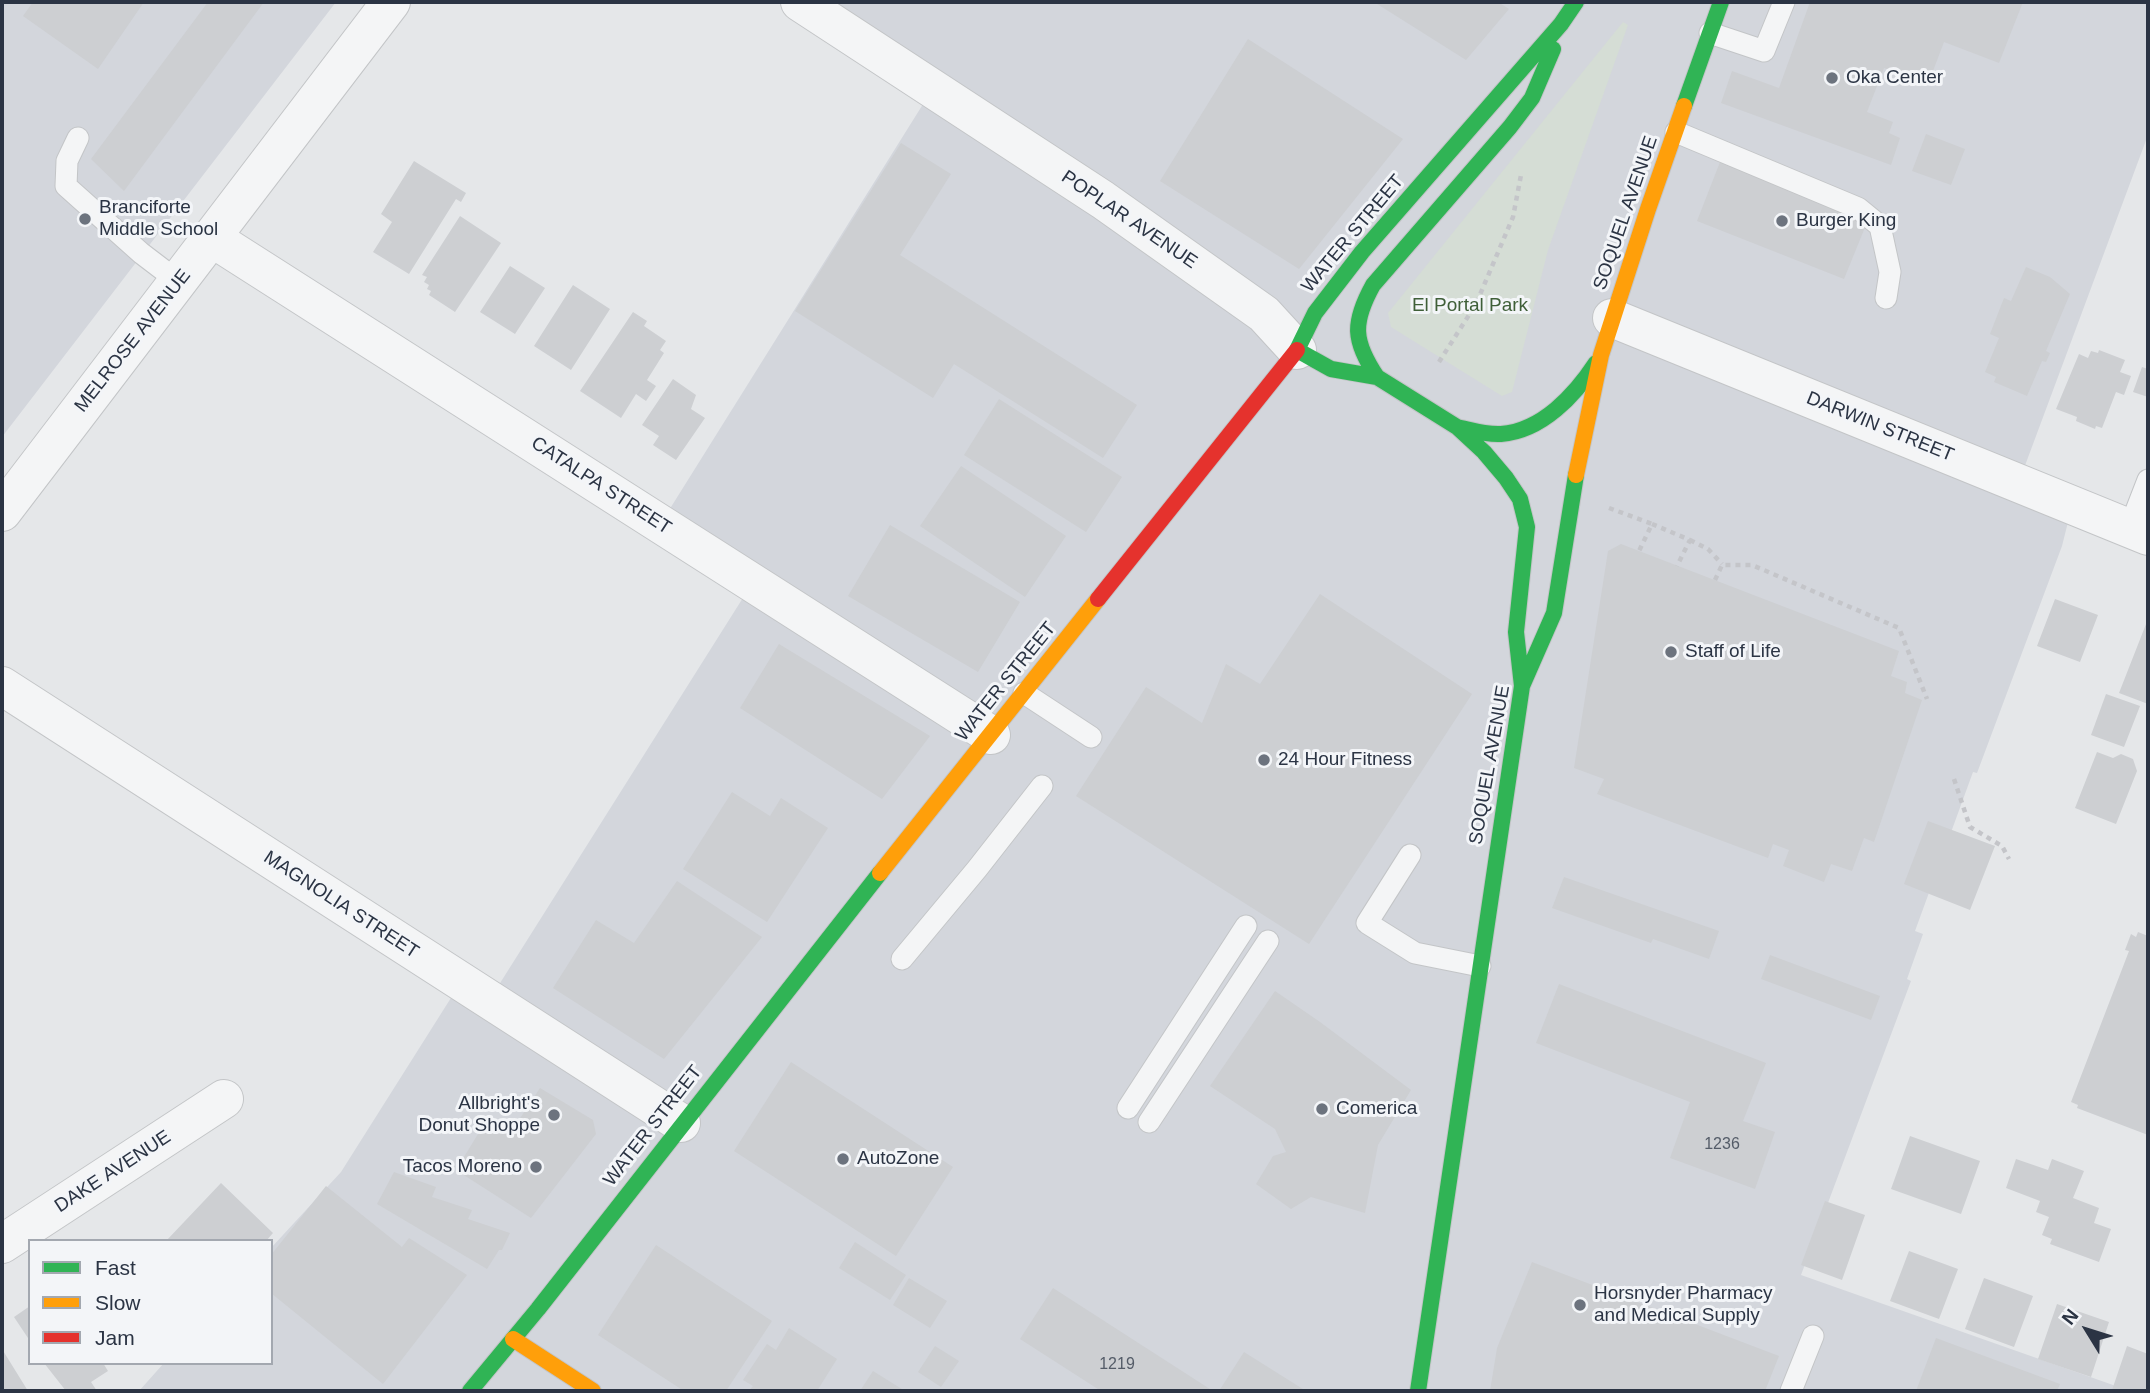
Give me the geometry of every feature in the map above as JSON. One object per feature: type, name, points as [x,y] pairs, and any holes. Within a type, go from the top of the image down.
[{"type":"main road","name":"WATER STREET","points":[[470,1391],[1297,351],[1315,313],[1362,252],[1561,24],[1576,2]]},
{"type":"main road","name":"SOQUEL AVENUE","points":[[1418,1391],[1522,686],[1554,613],[1560,588],[1576,472],[1601,355],[1721,2]]},
{"type":"main road","points":[[1377,377],[1361,355],[1356,328],[1361,305],[1373,285],[1532,98],[1548,64],[1561,24]]},
{"type":"main road","name":"POPLAR AVENUE","points":[[1297,351],[1331,369],[1377,377],[1457,427]]},
{"type":"main road","points":[[1457,427],[1484,433],[1505,433],[1528,427],[1570,397],[1586,380],[1601,355]]},
{"type":"main road","points":[[1457,427],[1484,452],[1506,478],[1525,511],[1527,546],[1516,632],[1522,686]]},
{"type":"main road","points":[[513,1339],[585,1389]]},
{"type":"street","name":"MELROSE AVENUE","points":[[2,512],[391,2]]},
{"type":"street","name":"POPLAR AVENUE","points":[[800,2],[1103,201],[1243,299],[1264,314],[1297,351]]},
{"type":"street","name":"CATALPA STREET","points":[[212,238],[991,735]]},
{"type":"street","name":"DARWIN STREET","points":[[1612,318],[2139,533]]},
{"type":"street","name":"MAGNOLIA STREET","points":[[2,686],[681,1123]]},
{"type":"street","name":"DAKE AVENUE","points":[[2,1244],[224,1099]]},
{"type":"lane","points":[[1710,33],[1764,51],[1783,2]]},
{"type":"lane","points":[[1675,132],[1858,208],[1880,226],[1890,272],[1886,298]]},
{"type":"lane","points":[[79,138],[67,161],[66,186],[178,282]]},
{"type":"lane","points":[[2139,533],[2148,481]]},
{"type":"lane","points":[[1024,693],[1091,737]]},
{"type":"lane","points":[[902,959],[1042,786]]},
{"type":"lane","points":[[1410,855],[1367,923],[1415,953],[1480,966]]},
{"type":"lane","points":[[1128,1108],[1246,926]]},
{"type":"lane","points":[[1149,1122],[1268,942]]},
{"type":"lane","points":[[1791,1391],[1813,1336]]},
{"type":"path","points":[[1439,362],[1481,292],[1513,217],[1522,169]]},
{"type":"path","points":[[1606,507],[1708,549],[1722,565],[1752,565],[1899,628],[1927,699]]},
{"type":"path","points":[[1639,551],[1652,524]]},
{"type":"path","points":[[1677,566],[1689,540]]},
{"type":"path","points":[[1715,580],[1722,565]]},
{"type":"path","points":[[1954,779],[1970,827],[2002,846],[2009,859]]},
{"type":"shaded area","name":"Branciforte Middle School","points":[[2,2],[336,2],[2,437]]},
{"type":"shaded area","points":[[821,2],[2148,2],[2148,135],[2020,479],[2073,502],[2062,546],[1977,773],[1973,772],[1915,931],[1923,934],[1907,979],[1911,981],[1801,1275],[2130,1391],[139,1391],[162,1365],[273,1365],[273,1246],[341,1172],[461,982],[490,999],[758,574],[666,515],[935,85]]},
{"type":"green space","name":"El Portal Park","points":[[1623,22],[1628,25],[1548,250],[1512,392],[1502,396],[1391,327],[1388,313]]},
{"type":"building","points":[[33,2],[144,2],[98,69],[23,16]]},
{"type":"building","points":[[208,2],[264,2],[124,191],[91,159]]},
{"type":"building","points":[[1374,2],[1498,2],[1509,9],[1466,60]]},
{"type":"building","name":"Oka Center","points":[[1810,2],[2023,2],[1999,63],[1944,42],[1928,84],[1884,68],[1867,112],[1893,122],[1889,133],[1900,138],[1891,165],[1721,103],[1732,71],[1779,88]]},
{"type":"building","points":[[1248,39],[1403,139],[1299,269],[1160,181]]},
{"type":"building","points":[[1926,134],[1965,149],[1951,185],[1912,171]]},
{"type":"building","points":[[901,143],[951,174],[900,255],[1137,405],[1103,458],[954,364],[933,398],[795,311]]},
{"type":"building","points":[[414,161],[466,193],[461,202],[456,199],[409,274],[373,252],[392,222],[381,214]]},
{"type":"building","name":"Burger King","points":[[1720,162],[1868,220],[1844,279],[1697,221]]},
{"type":"building","points":[[460,216],[501,243],[455,312],[429,295],[429,285],[424,282],[427,277],[422,275]]},
{"type":"building","points":[[510,266],[545,288],[515,334],[480,312]]},
{"type":"building","points":[[2026,267],[2050,277],[2070,294],[2046,351],[2050,353],[2046,362],[2042,361],[2027,396],[1994,382],[1996,377],[1985,372],[1999,338],[1990,334],[2004,298],[2011,301]]},
{"type":"building","points":[[573,285],[610,309],[571,370],[534,346]]},
{"type":"building","points":[[633,312],[647,321],[644,326],[666,341],[660,350],[664,353],[647,380],[656,386],[646,401],[636,394],[621,418],[580,391]]},
{"type":"building","points":[[2099,350],[2125,360],[2120,372],[2131,376],[2124,395],[2116,392],[2102,428],[2096,426],[2095,429],[2076,421],[2077,417],[2056,409],[2079,354],[2088,358],[2091,351],[2098,353]]},
{"type":"building","points":[[2142,367],[2148,369],[2148,397],[2133,392]]},
{"type":"building","points":[[673,379],[696,395],[691,409],[705,418],[676,460],[653,445],[659,436],[642,425]]},
{"type":"building","points":[[999,399],[1122,477],[1086,532],[964,455]]},
{"type":"building","points":[[961,466],[1066,536],[1025,597],[920,526]]},
{"type":"building","points":[[890,525],[1020,602],[978,672],[848,596]]},
{"type":"building","points":[[1621,544],[1899,651],[1891,676],[1907,682],[1905,693],[1922,700],[1874,842],[1864,838],[1852,871],[1831,864],[1824,882],[1783,866],[1789,850],[1773,844],[1768,858],[1597,794],[1604,779],[1574,768],[1608,551]]},
{"type":"building","name":"24 Hour Fitness","points":[[1320,594],[1472,694],[1309,944],[1076,796],[1146,687],[1202,723],[1226,664],[1260,684]]},
{"type":"building","points":[[2055,599],[2098,615],[2080,662],[2037,646]]},
{"type":"building","points":[[2148,619],[2148,704],[2119,693]]},
{"type":"building","points":[[779,644],[930,736],[882,799],[740,708]]},
{"type":"building","points":[[2106,694],[2140,706],[2124,747],[2091,735]]},
{"type":"building","points":[[2097,752],[2113,758],[2121,754],[2133,759],[2137,771],[2116,824],[2075,808]]},
{"type":"building","points":[[732,792],[770,816],[781,798],[828,828],[767,922],[683,869]]},
{"type":"building","points":[[1928,821],[1995,846],[1970,910],[1904,884]]},
{"type":"building","points":[[1564,877],[1719,931],[1709,959],[1653,939],[1651,943],[1552,908]]},
{"type":"building","points":[[677,881],[762,937],[664,1059],[553,988],[596,920],[634,943]]},
{"type":"building","points":[[2138,932],[2148,936],[2148,1135],[2077,1108],[2078,1105],[2071,1102],[2129,951],[2125,950],[2131,934],[2136,937]]},
{"type":"building","points":[[1770,955],[1880,996],[1871,1020],[1761,979]]},
{"type":"building","points":[[1559,984],[1766,1063],[1743,1121],[1775,1132],[1755,1189],[1670,1158],[1690,1102],[1536,1043]]},
{"type":"building","name":"Comerica","points":[[1275,991],[1411,1090],[1378,1145],[1365,1213],[1311,1197],[1291,1209],[1256,1184],[1273,1156],[1286,1152],[1275,1129],[1210,1086]]},
{"type":"building","name":"AutoZone","points":[[791,1062],[953,1167],[896,1256],[734,1151]]},
{"type":"building","points":[[540,1088],[593,1120],[596,1134],[531,1218],[456,1170],[486,1121],[509,1135]]},
{"type":"building","points":[[1910,1136],[1980,1161],[1961,1214],[1891,1189]]},
{"type":"building","points":[[2016,1159],[2048,1170],[2052,1159],[2084,1171],[2073,1198],[2099,1208],[2094,1223],[2111,1229],[2099,1262],[2050,1244],[2052,1239],[2042,1235],[2049,1217],[2036,1212],[2040,1201],[2006,1188]]},
{"type":"building","points":[[394,1172],[436,1187],[432,1197],[472,1210],[468,1219],[510,1233],[502,1250],[499,1250],[487,1269],[377,1204]]},
{"type":"building","points":[[221,1183],[273,1233],[268,1239],[168,1239]]},
{"type":"building","points":[[326,1186],[402,1247],[409,1238],[467,1275],[383,1384],[273,1295],[273,1252]]},
{"type":"building","points":[[1825,1201],[1865,1215],[1842,1280],[1801,1265]]},
{"type":"building","points":[[855,1242],[906,1275],[890,1300],[839,1268]]},
{"type":"building","points":[[656,1245],[772,1321],[726,1391],[684,1391],[598,1335]]},
{"type":"building","points":[[1909,1251],[1958,1269],[1939,1319],[1890,1301]]},
{"type":"building","name":"Horsnyder Pharmacy and Medical Supply","points":[[1532,1262],[1779,1356],[1765,1391],[1490,1391],[1497,1348]]},
{"type":"building","points":[[909,1278],[947,1301],[930,1328],[893,1305]]},
{"type":"building","points":[[1984,1278],[2033,1296],[2014,1347],[1965,1329]]},
{"type":"building","points":[[1053,1288],[1213,1391],[1101,1391],[1020,1339]]},
{"type":"building","points":[[2057,1304],[2109,1322],[2091,1377],[2038,1359]]},
{"type":"building","points":[[28,1307],[28,1338],[14,1317]]},
{"type":"building","points":[[789,1328],[837,1359],[817,1391],[749,1391],[753,1386],[743,1380],[767,1344],[776,1350]]},
{"type":"building","points":[[1936,1338],[2060,1384],[2057,1391],[1916,1391]]},
{"type":"building","points":[[935,1346],[959,1361],[941,1387],[918,1372]]},
{"type":"building","points":[[2127,1346],[2148,1354],[2148,1391],[2112,1390]]},
{"type":"building","points":[[2,1349],[28,1391],[2,1391]]},
{"type":"building","points":[[1244,1352],[1306,1391],[1219,1391]]},
{"type":"building","points":[[46,1365],[104,1365],[108,1371],[91,1382],[97,1391],[66,1391]]},
{"type":"building","points":[[873,1371],[905,1391],[860,1391]]},
{"type":"traffic: fast","points":[[1522,686],[1516,632],[1527,527],[1520,499],[1506,478],[1484,452],[1457,427],[1377,377],[1331,369],[1297,350],[1315,313],[1362,252],[1561,24],[1576,2]]},
{"type":"traffic: fast","points":[[1684,106],[1721,2]]},
{"type":"traffic: fast","points":[[1377,377],[1363,353],[1358,332],[1361,310],[1366,298],[1373,285],[1532,98],[1553,49]]},
{"type":"traffic: fast","points":[[1457,427],[1501,434],[1530,426],[1544,419],[1568,399],[1596,363]]},
{"type":"traffic: fast","points":[[1418,1391],[1522,686],[1554,613],[1576,475]]},
{"type":"traffic: fast","points":[[470,1391],[538,1309],[880,873]]},
{"type":"traffic: slow","points":[[1576,475],[1601,355],[1684,106]]},
{"type":"traffic: slow","points":[[880,873],[1098,599]]},
{"type":"traffic: slow","points":[[513,1339],[593,1391]]},
{"type":"traffic: jam","points":[[1098,599],[1297,350]]},
{"type":"place","name":"Oka Center","points":[[1832,78]]},
{"type":"place","name":"Branciforte Middle School","points":[[85,219]]},
{"type":"place","name":"Burger King","points":[[1782,221]]},
{"type":"place","name":"Staff of Life","points":[[1671,652]]},
{"type":"place","name":"24 Hour Fitness","points":[[1264,760]]},
{"type":"place","name":"Comerica","points":[[1322,1109]]},
{"type":"place","name":"Allbright's Donut Shoppe","points":[[554,1115]]},
{"type":"place","name":"AutoZone","points":[[843,1159]]},
{"type":"place","name":"Tacos Moreno","points":[[536,1167]]},
{"type":"place","name":"Horsnyder Pharmacy and Medical Supply","points":[[1580,1305]]}]
